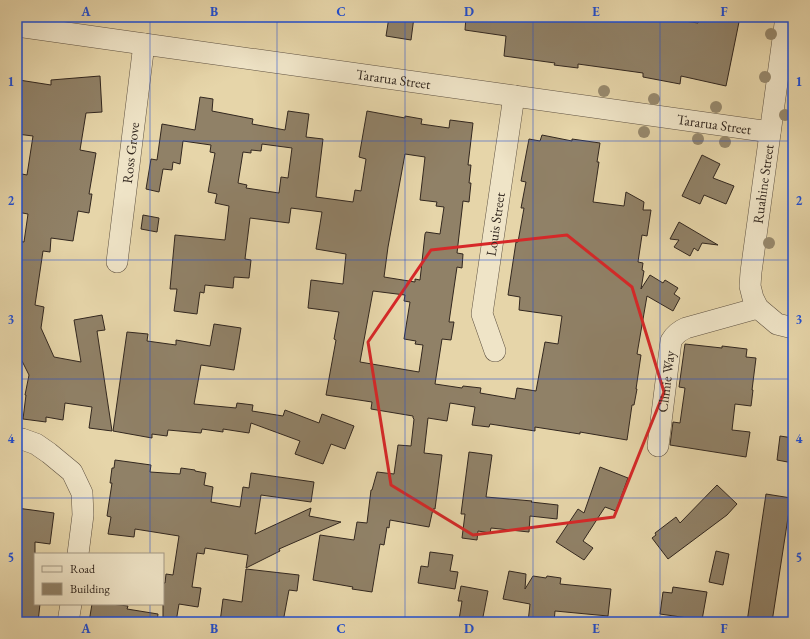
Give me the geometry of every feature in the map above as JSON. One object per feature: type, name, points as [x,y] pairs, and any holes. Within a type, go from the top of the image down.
[{"type":"street","name":"Ruahine Street","points":[[786,17],[750,286],[758,308],[765,315],[777,324],[793,328]]},
{"type":"street","name":"Tararua Street","points":[[17,26],[770,132]]},
{"type":"street","name":"Ross Grove","points":[[117,262],[144,44]]},
{"type":"street","name":"Louis Street","points":[[495,351],[482,314],[514,96]]},
{"type":"street","name":"Climie Way","points":[[658,446],[672,341],[674,336],[679,331],[686,328],[758,308]]},
{"type":"street","points":[[17,438],[36,444],[72,472],[82,493],[83,515],[78,553]]},
{"type":"street","points":[[68,622],[71,605]]},
{"type":"highlighted area","points":[[567,235],[632,287],[664,392],[614,517],[473,535],[391,485],[368,342],[431,250]]},
{"type":"building","points":[[389,17],[414,17],[411,40],[386,36]]},
{"type":"building","points":[[466,17],[672,17],[671,19],[698,23],[699,17],[740,17],[726,86],[681,76],[680,84],[643,77],[643,73],[578,64],[578,68],[554,65],[555,63],[504,56],[506,36],[465,30]]},
{"type":"building","points":[[100,76],[102,112],[86,113],[80,150],[96,153],[89,194],[92,194],[89,213],[78,211],[73,241],[51,238],[50,252],[43,251],[35,305],[44,307],[41,328],[54,357],[81,362],[74,320],[102,315],[105,330],[97,331],[112,431],[89,428],[92,407],[65,403],[63,420],[46,417],[46,422],[23,419],[25,395],[29,375],[17,351],[17,241],[24,242],[28,214],[17,212],[17,173],[27,175],[33,136],[17,134],[17,94],[19,80],[51,85],[51,80]]},
{"type":"building","points":[[200,97],[213,99],[212,111],[253,119],[252,124],[285,130],[288,111],[309,114],[306,137],[323,139],[316,197],[353,202],[355,190],[361,191],[366,159],[359,157],[367,111],[405,118],[405,116],[422,119],[421,124],[449,128],[450,120],[473,123],[468,165],[471,165],[469,202],[463,201],[457,253],[463,254],[462,268],[457,267],[449,322],[454,322],[451,340],[442,339],[435,384],[462,388],[463,386],[481,388],[480,393],[515,399],[517,388],[536,391],[545,342],[558,344],[562,316],[519,310],[520,297],[508,295],[516,242],[518,242],[524,208],[521,208],[526,182],[521,181],[529,139],[540,141],[542,135],[572,141],[572,139],[600,143],[597,162],[599,162],[593,202],[624,206],[626,192],[644,202],[643,210],[651,210],[647,236],[642,235],[638,262],[643,263],[642,270],[644,271],[641,289],[650,275],[663,283],[665,280],[678,288],[674,294],[680,298],[673,311],[647,296],[637,354],[641,355],[637,389],[634,405],[632,405],[627,440],[580,432],[580,434],[535,427],[535,431],[490,424],[489,427],[472,425],[475,407],[450,403],[447,421],[428,418],[424,453],[442,455],[435,509],[433,509],[429,527],[390,520],[389,528],[387,527],[384,545],[380,544],[372,592],[313,580],[320,535],[354,540],[357,522],[367,523],[371,490],[377,472],[394,474],[398,445],[411,446],[414,419],[413,416],[371,409],[372,402],[326,395],[336,340],[334,339],[339,312],[308,308],[311,280],[343,284],[346,254],[316,249],[322,212],[291,208],[289,223],[250,218],[245,259],[251,260],[249,278],[234,277],[233,288],[205,285],[204,293],[200,292],[197,314],[174,311],[177,289],[170,289],[175,235],[225,240],[229,206],[215,203],[217,194],[208,192],[215,153],[210,152],[211,145],[183,141],[180,164],[173,162],[172,170],[163,169],[159,192],[146,189],[151,159],[157,160],[162,124],[195,130]],"holes":[[[262,144],[292,148],[288,178],[281,177],[279,193],[246,188],[247,185],[238,183],[243,152],[251,153],[251,150],[261,151]],[[405,154],[425,157],[420,200],[437,202],[436,206],[444,207],[440,234],[426,232],[425,234],[420,280],[415,279],[415,282],[384,277]],[[373,291],[405,295],[404,301],[410,302],[404,339],[416,341],[415,344],[423,345],[419,372],[360,362]]]},
{"type":"building","points":[[702,155],[720,164],[713,178],[734,186],[726,204],[704,195],[700,204],[682,196]]},
{"type":"building","points":[[143,215],[159,218],[157,232],[141,229]]},
{"type":"building","points":[[679,222],[718,245],[702,243],[698,251],[694,248],[690,256],[674,247],[679,240],[670,239]]},
{"type":"building","points":[[214,324],[241,328],[234,370],[201,365],[194,404],[236,408],[237,403],[253,405],[252,411],[283,416],[285,410],[319,423],[322,414],[354,426],[345,449],[331,444],[323,464],[295,454],[300,441],[251,423],[249,433],[223,429],[223,432],[202,429],[201,433],[168,430],[167,436],[152,434],[152,438],[113,431],[127,332],[148,334],[147,341],[176,345],[176,340],[210,346]]},
{"type":"building","points":[[685,344],[747,349],[746,357],[756,358],[751,406],[735,404],[732,430],[750,432],[746,457],[670,445],[673,422],[680,423],[685,388],[679,387]]},
{"type":"building","points":[[780,436],[793,438],[793,463],[777,460]]},
{"type":"building","points":[[469,452],[492,455],[486,497],[558,505],[557,519],[530,516],[529,532],[491,528],[490,533],[478,531],[477,540],[462,538],[465,514],[461,514]]},
{"type":"building","points":[[115,460],[151,465],[150,472],[180,474],[181,468],[206,473],[204,485],[213,487],[211,502],[240,507],[243,487],[249,488],[251,473],[314,482],[311,502],[261,495],[255,534],[311,508],[309,516],[341,522],[279,549],[280,551],[246,568],[248,555],[205,548],[204,554],[197,553],[192,587],[201,588],[198,607],[179,604],[176,622],[163,622],[164,583],[166,574],[173,575],[179,536],[135,529],[134,537],[108,534],[111,517],[107,516],[112,483],[110,483],[112,468],[114,468]]},
{"type":"building","points":[[600,467],[628,478],[616,511],[605,507],[583,541],[593,548],[584,560],[556,542],[578,509],[584,513]]},
{"type":"building","points":[[717,485],[737,504],[727,515],[668,559],[652,538],[656,535],[655,533],[676,517],[680,523]]},
{"type":"building","points":[[766,494],[791,498],[772,622],[747,622]]},
{"type":"building","points":[[17,508],[54,513],[50,544],[35,542],[34,605],[40,605],[38,622],[17,622]]},
{"type":"building","points":[[716,551],[729,554],[723,585],[709,582]]},
{"type":"building","points":[[430,552],[453,555],[450,571],[458,572],[455,589],[418,583],[421,566],[428,567]]},
{"type":"building","points":[[246,569],[299,575],[297,591],[289,590],[283,622],[220,622],[223,599],[242,602]]},
{"type":"building","points":[[509,571],[526,574],[525,589],[533,576],[546,578],[547,576],[561,578],[560,584],[611,589],[608,616],[555,611],[554,622],[528,622],[530,604],[503,599]]},
{"type":"building","points":[[461,586],[488,591],[482,622],[459,620],[462,601],[458,601]]},
{"type":"building","points":[[673,587],[707,592],[702,620],[660,614],[663,592],[672,593]]},
{"type":"building","points":[[92,605],[128,606],[127,609],[158,614],[157,622],[89,622]]}]
